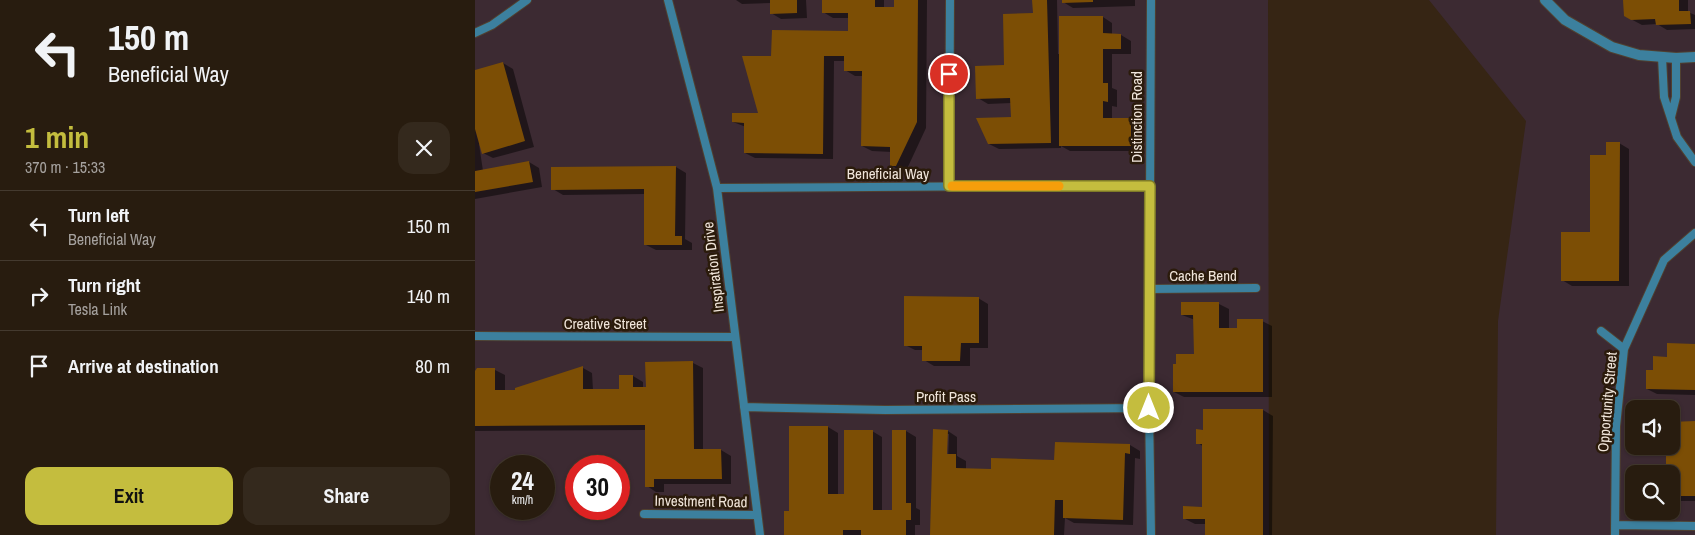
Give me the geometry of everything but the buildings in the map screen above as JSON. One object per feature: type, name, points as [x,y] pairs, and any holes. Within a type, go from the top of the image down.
[{"type":"street","points":[[475,33],[492,25],[527,0]]},
{"type":"street","name":"Inspiration Drive","points":[[668,0],[717,188],[760,535]]},
{"type":"street","points":[[949,0],[949,186]]},
{"type":"street","name":"Distinction Road","points":[[1151,0],[1149,408],[1151,535]]},
{"type":"street","points":[[1545,0],[1565,20],[1612,47],[1639,55],[1676,58],[1695,57]]},
{"type":"street","points":[[1662,57],[1664,97],[1677,137],[1695,162]]},
{"type":"street","points":[[1671,117],[1676,97],[1676,58]]},
{"type":"street","name":"Beneficial Way","points":[[717,188],[1150,186]]},
{"type":"street","name":"Opportunity Street","points":[[1615,535],[1616,426],[1624,348],[1664,260],[1695,232]]},
{"type":"street","name":"Cache Bend","points":[[1150,289],[1256,288]]},
{"type":"street","points":[[1601,331],[1624,348]]},
{"type":"street","name":"Creative Street","points":[[475,336],[735,337]]},
{"type":"street","name":"Profit Pass","points":[[744,407],[885,410],[1149,408]]},
{"type":"street","name":"Investment Road","points":[[644,514],[757,515]]},
{"type":"street","points":[[1615,525],[1695,526]]},
{"type":"shaded area","points":[[475,0],[1268,0],[1269,535],[475,535]]},
{"type":"shaded area","points":[[1429,0],[1695,0],[1695,535],[1496,535],[1498,321],[1526,121]]},
{"type":"slow traffic","points":[[952,186],[1059,186]]},
{"type":"route","points":[[949,74],[949,186],[1150,186],[1149,408]]}]
